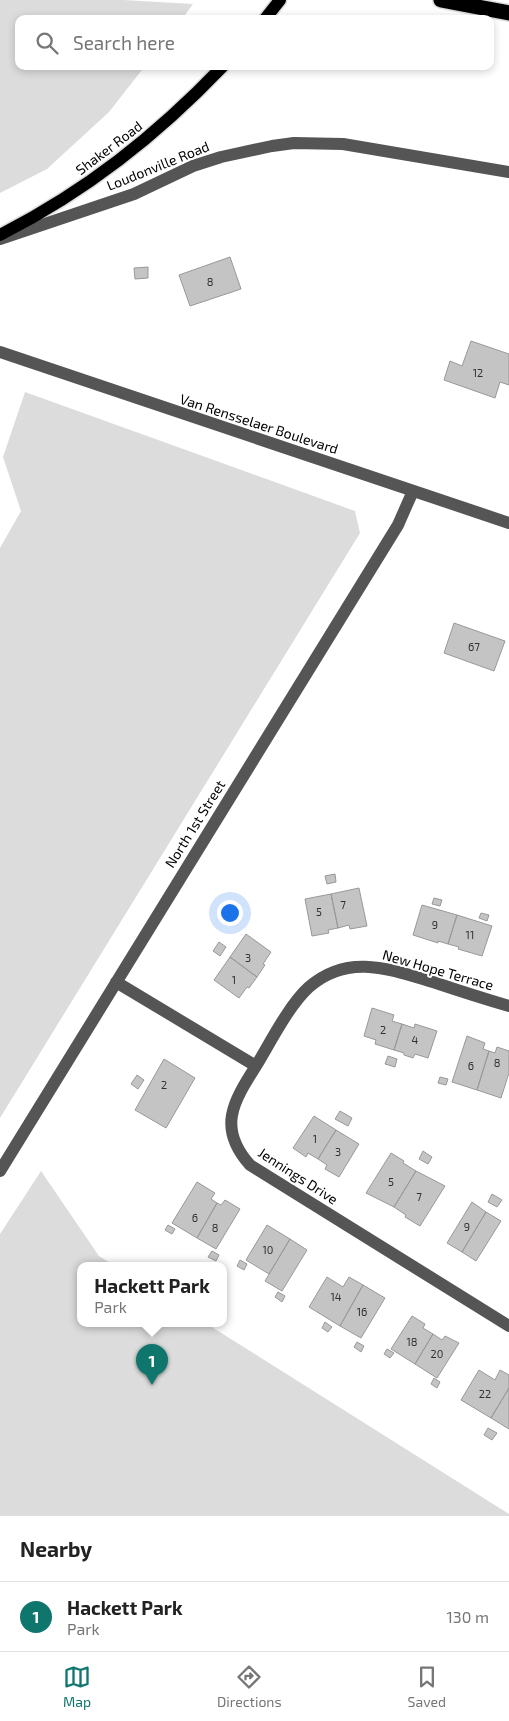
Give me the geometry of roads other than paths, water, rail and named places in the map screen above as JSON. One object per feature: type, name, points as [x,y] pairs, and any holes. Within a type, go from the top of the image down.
[{"type":"highway","points":[[441,0],[509,13]]},
{"type":"main road","points":[[268,15],[280,0]]},
{"type":"main road","name":"Shaker Road","points":[[0,237],[103,174],[167,122],[219,70]]},
{"type":"street","name":"Loudonville Road","points":[[0,237],[134,194],[192,166],[221,156],[272,146],[308,143],[343,144],[377,148],[509,172]]},
{"type":"street","name":"Van Rensselaer Boulevard","points":[[0,352],[509,523]]},
{"type":"street","name":"North 1st Street","points":[[0,1171],[398,524],[413,491]]},
{"type":"street","name":"New Hope Terrace","points":[[256,1066],[300,996],[319,979],[342,969],[361,966],[379,967],[509,1006]]},
{"type":"street","points":[[116,982],[256,1066]]},
{"type":"street","name":"Jennings Drive","points":[[256,1066],[235,1100],[231,1120],[234,1139],[250,1165],[509,1326]]},
{"type":"place","name":"Hackett Park","points":[[152,1385]]}]
